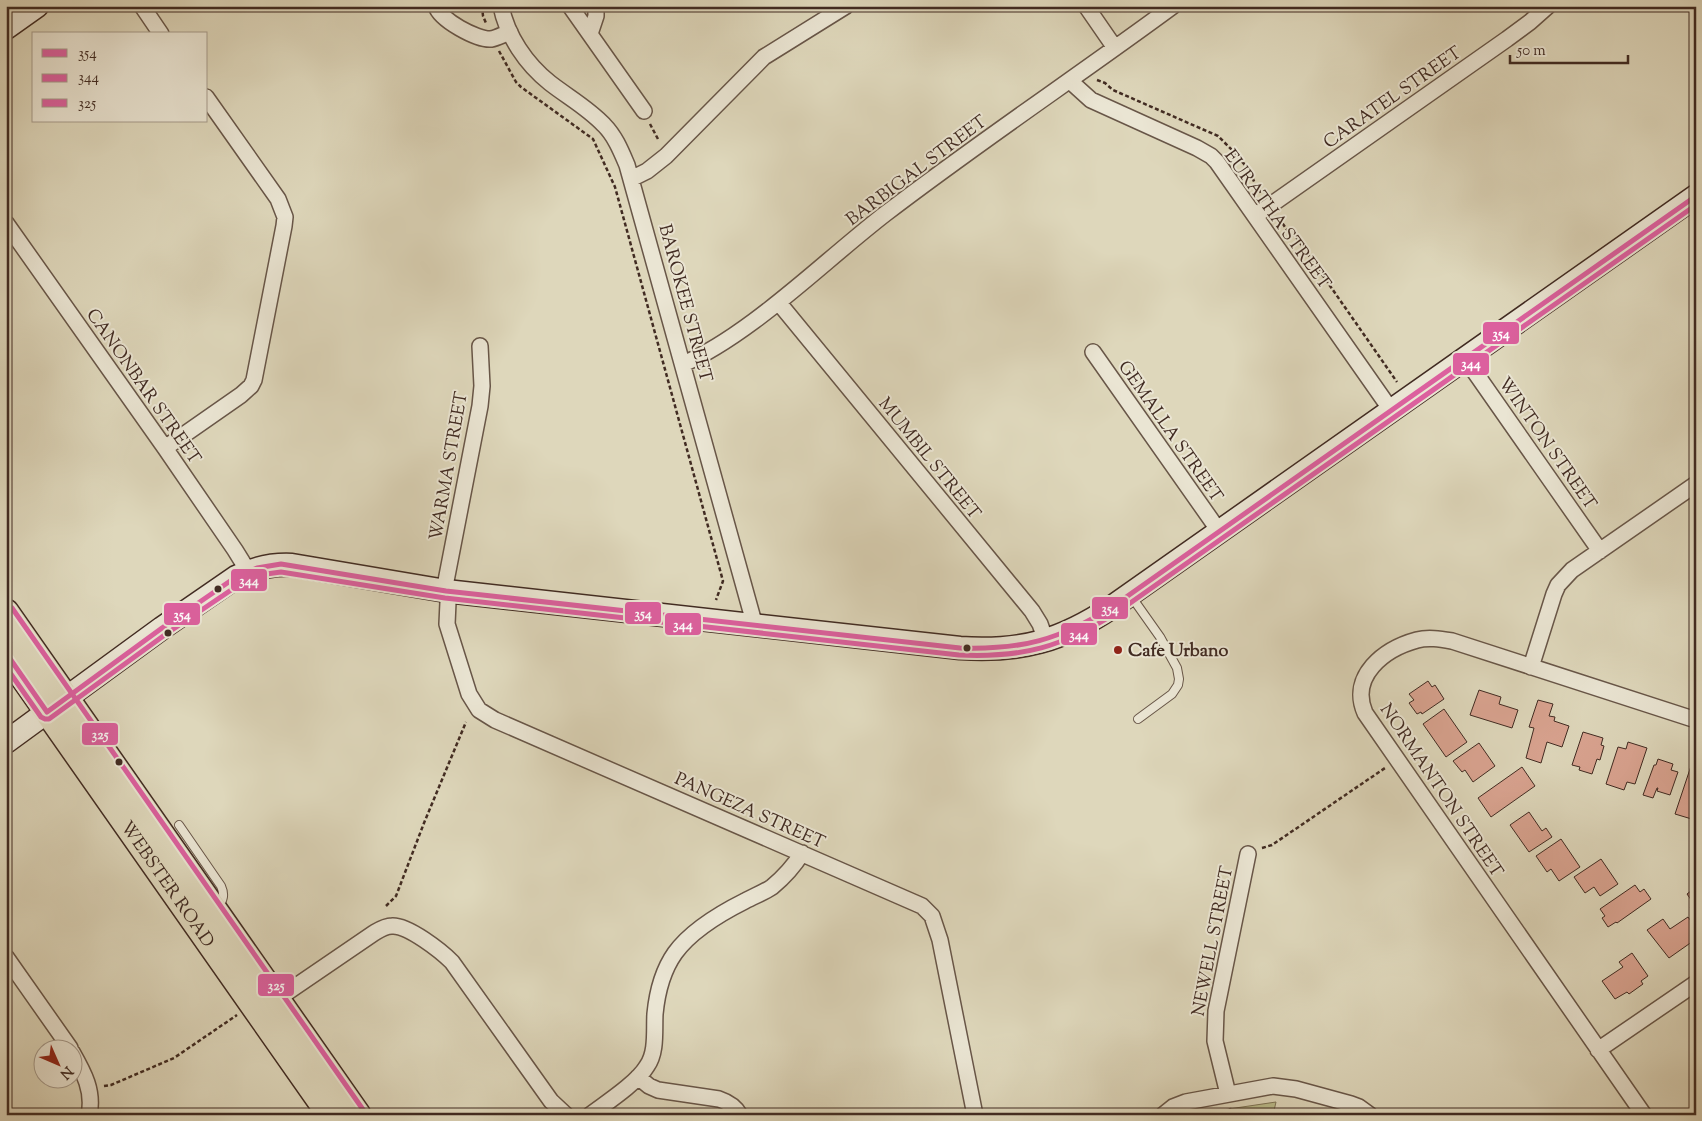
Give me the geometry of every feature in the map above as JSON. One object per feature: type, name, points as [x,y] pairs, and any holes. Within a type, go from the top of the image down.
[{"type":"main road","name":"WEBSTER ROAD","points":[[6,612],[56,705],[263,1005],[330,1115]]},
{"type":"main road","name":"WEBSTER ROAD","points":[[6,653],[56,705],[215,912],[263,1005],[358,1115]]},
{"type":"street","points":[[6,28],[37,6]]},
{"type":"street","points":[[142,6],[160,32]]},
{"type":"street","points":[[436,6],[440,14],[449,22],[480,36],[491,39],[510,32]]},
{"type":"street","name":"BAROKEE STREET","points":[[502,6],[510,32],[521,52],[540,74],[594,114],[605,126],[622,153],[632,179],[755,626]]},
{"type":"street","points":[[570,6],[644,111]]},
{"type":"street","points":[[590,34],[596,16],[596,6]]},
{"type":"street","points":[[632,179],[647,171],[666,156],[764,57],[846,6]]},
{"type":"street","points":[[1086,6],[1115,48]]},
{"type":"street","name":"BARBIGAL STREET","points":[[683,364],[707,353],[779,303],[884,215],[974,148],[1173,6]]},
{"type":"street","name":"CARATEL STREET","points":[[1255,216],[1523,28],[1548,6]]},
{"type":"street","name":"EURATHA STREET","points":[[1070,81],[1090,100],[1211,156],[1224,170],[1391,410]]},
{"type":"street","points":[[165,448],[242,396],[251,386],[254,380],[284,226],[285,216],[278,199],[208,100]]},
{"type":"street","points":[[6,742],[162,628],[236,577],[248,571],[270,565],[292,565],[446,592],[981,649],[1018,647],[1046,641],[1080,627],[1130,594],[1696,196]]},
{"type":"street","name":"CANONBAR STREET","points":[[6,223],[165,448],[248,571]]},
{"type":"street","name":"MUMBIL STREET","points":[[779,303],[1032,611],[1040,624],[1046,641]]},
{"type":"street","name":"WARMA STREET","points":[[446,592],[446,581],[480,406],[482,386],[480,346]]},
{"type":"street","name":"GEMALLA STREET","points":[[1093,352],[1218,531]]},
{"type":"street","name":"WINTON STREET","points":[[1465,358],[1600,550]]},
{"type":"street","points":[[1530,667],[1558,585],[1572,570],[1696,484]]},
{"type":"street","name":"PANGEZA STREET","points":[[446,592],[448,602],[446,618],[448,633],[469,694],[475,706],[483,714],[922,906],[932,916],[940,940],[975,1115]]},
{"type":"street","name":"NORMANTON STREET","points":[[1644,1115],[1365,713],[1360,696],[1361,686],[1370,668],[1388,654],[1418,640],[1440,639],[1696,720]]},
{"type":"street","points":[[590,1115],[638,1077],[651,1060],[658,996],[662,979],[675,954],[704,926],[772,886],[787,874],[802,853]]},
{"type":"street","name":"NEWELL STREET","points":[[1228,1094],[1216,1041],[1216,1011],[1248,854]]},
{"type":"street","points":[[263,1005],[374,933],[391,926],[405,929],[438,948],[452,962],[551,1101],[566,1115]]},
{"type":"street","points":[[8,964],[63,1038]]},
{"type":"street","points":[[1598,1050],[1696,983]]},
{"type":"street","points":[[82,1069],[90,1089],[91,1105],[89,1115]]},
{"type":"street","points":[[638,1077],[649,1086],[658,1090],[719,1099],[732,1105],[740,1115]]},
{"type":"street","points":[[1163,1115],[1180,1104],[1262,1087],[1282,1086],[1359,1106],[1370,1115]]},
{"type":"lane","points":[[1130,594],[1160,637],[1177,668],[1179,679],[1178,685],[1172,694],[1138,719]]},
{"type":"lane","name":"WEBSTER ROAD","points":[[179,825],[223,890],[223,900],[215,912]]},
{"type":"path","points":[[482,6],[483,16],[487,24]]},
{"type":"path","points":[[499,52],[521,88],[593,139],[616,187],[723,581],[716,600]]},
{"type":"path","points":[[644,111],[666,156]]},
{"type":"path","points":[[1279,218],[1289,233],[1296,237],[1397,382]]},
{"type":"path","points":[[386,906],[396,896],[466,722]]},
{"type":"path","points":[[1248,854],[1272,845],[1397,760]]},
{"type":"path","points":[[90,1089],[111,1085],[174,1058],[263,1005]]},
{"type":"green space","points":[[1276,1102],[1273,1115],[1222,1115],[1222,1110]]},
{"type":"building","points":[[1428,681],[1432,687],[1435,685],[1444,699],[1422,714],[1421,712],[1417,714],[1409,703],[1414,700],[1409,694]]},
{"type":"building","points":[[1479,690],[1501,697],[1499,704],[1518,710],[1512,728],[1470,715]]},
{"type":"building","points":[[1538,700],[1553,704],[1549,716],[1555,717],[1554,721],[1569,726],[1562,747],[1547,742],[1541,763],[1526,758],[1534,728],[1529,727]]},
{"type":"building","points":[[1444,709],[1467,742],[1446,757],[1423,724]]},
{"type":"building","points":[[1583,732],[1603,738],[1601,745],[1604,746],[1600,760],[1597,759],[1592,774],[1579,770],[1580,767],[1572,765]]},
{"type":"building","points":[[1628,742],[1647,748],[1635,784],[1627,782],[1624,790],[1606,784],[1618,747],[1626,749]]},
{"type":"building","points":[[1479,743],[1495,766],[1473,782],[1465,770],[1462,772],[1453,761]]},
{"type":"building","points":[[1694,757],[1696,758],[1695,820],[1675,814]]},
{"type":"building","points":[[1658,759],[1673,764],[1671,770],[1678,772],[1670,795],[1657,791],[1657,788],[1653,798],[1643,795]]},
{"type":"building","points":[[1522,767],[1535,786],[1491,817],[1478,798]]},
{"type":"building","points":[[1529,812],[1542,831],[1546,828],[1552,837],[1529,852],[1510,825]]},
{"type":"building","points":[[1561,839],[1580,867],[1559,881],[1551,869],[1547,872],[1536,856]]},
{"type":"building","points":[[1601,859],[1618,884],[1600,896],[1594,887],[1585,893],[1574,877]]},
{"type":"building","points":[[1635,885],[1640,892],[1644,889],[1651,899],[1617,923],[1608,927],[1602,918],[1605,916],[1600,909]]},
{"type":"building","points":[[1696,887],[1696,915],[1690,907],[1694,904],[1687,894]]},
{"type":"building","points":[[1688,917],[1696,928],[1696,939],[1669,958],[1647,930],[1663,919],[1670,929]]},
{"type":"building","points":[[1632,953],[1648,976],[1641,981],[1643,984],[1629,994],[1627,992],[1615,999],[1602,981],[1623,967],[1619,962]]},
{"type":"transit line","name":"354","points":[[6,653],[47,712],[162,628],[236,577],[257,568],[281,564],[446,591],[960,648],[1002,647],[1039,641],[1075,628],[1112,607],[1696,196]]},
{"type":"transit line","name":"344","points":[[6,667],[41,717],[49,719],[166,634],[240,584],[259,575],[281,572],[445,598],[959,655],[1003,654],[1041,648],[1078,634],[1116,613],[1696,205]]},
{"type":"transit line","name":"325","points":[[12,608],[364,1111]]},
{"type":"place","name":"Cafe Urbano","points":[[1118,650]]}]
